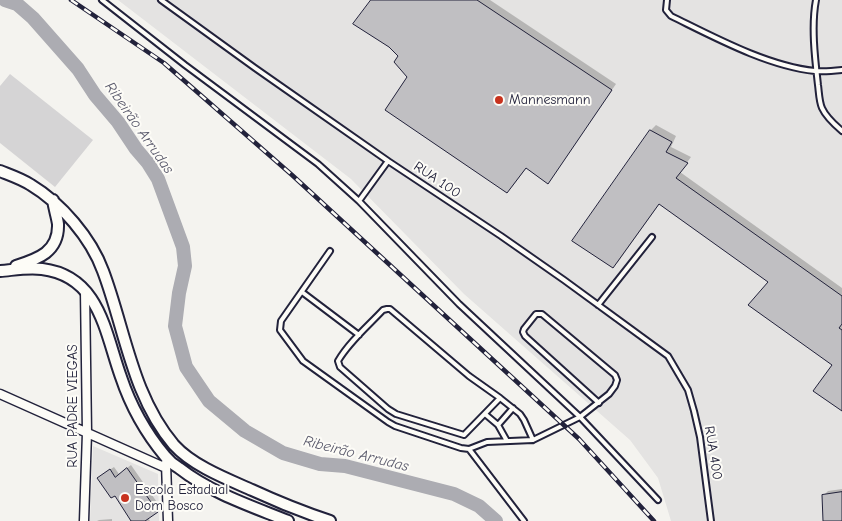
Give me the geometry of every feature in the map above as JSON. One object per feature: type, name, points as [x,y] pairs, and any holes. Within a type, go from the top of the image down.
[{"type":"main road","points":[[0,171],[31,185],[53,200],[91,244],[103,269],[137,379],[154,417],[175,446],[195,462],[217,475],[303,512],[330,521]]},
{"type":"main road","points":[[0,271],[38,258],[48,252],[56,240],[58,224],[53,200]]},
{"type":"main road","points":[[0,271],[40,268],[68,277],[77,283],[94,302],[102,317],[130,403],[142,426],[166,463],[209,488],[288,521]]},
{"type":"street","name":"RUA PADRE VIEGAS","points":[[84,521],[87,433],[85,291]]},
{"type":"street","points":[[0,394],[87,433],[166,463],[168,521]]},
{"type":"lane","points":[[102,0],[185,65],[318,164],[359,201],[459,304],[580,417],[658,500]]},
{"type":"lane","name":"RUA 100","points":[[161,0],[388,161],[501,236],[668,356],[688,390]]},
{"type":"lane","points":[[667,0],[666,10],[671,16],[727,43],[785,66],[816,72],[842,70]]},
{"type":"lane","points":[[816,0],[814,27],[816,72],[822,108],[830,120],[842,131]]},
{"type":"lane","points":[[359,201],[388,161]]},
{"type":"lane","points":[[598,305],[652,237]]},
{"type":"lane","points":[[330,251],[282,321],[280,330],[303,361],[395,426],[469,449],[487,442],[533,440],[580,417],[599,403],[615,386],[617,380],[615,375],[542,314],[536,314],[524,329],[525,336],[599,403]]},
{"type":"lane","points":[[302,292],[359,335]]},
{"type":"lane","points":[[500,398],[464,435],[396,414],[340,367],[338,361],[383,310],[390,309],[469,376],[500,398],[520,414],[533,440]]},
{"type":"lane","name":"RUA 400","points":[[688,390],[700,437],[711,521]]},
{"type":"lane","points":[[498,425],[513,408]]},
{"type":"lane","points":[[485,414],[498,425],[507,441]]},
{"type":"lane","points":[[469,449],[524,521]]},
{"type":"shaded area","points":[[118,0],[842,0],[842,521],[671,521],[658,478],[630,440],[464,294],[351,179]]},
{"type":"shaded area","points":[[10,74],[93,140],[55,187],[0,143],[0,86]]},
{"type":"shaded area","name":"Escola Estadual Dom Bosco","points":[[93,446],[158,474],[159,521],[90,521]]},
{"type":"building","name":"Mannesmann","points":[[371,0],[477,0],[612,90],[548,184],[526,168],[507,193],[385,110],[407,77],[394,62],[398,56],[389,47],[353,24]]},
{"type":"building","points":[[650,130],[672,142],[666,152],[688,163],[676,178],[842,296],[842,324],[839,328],[842,330],[842,411],[813,391],[832,365],[748,305],[768,282],[659,204],[613,268],[572,241]]},
{"type":"building","points":[[127,468],[158,512],[145,521],[131,521],[115,496],[111,498],[97,478],[110,469],[115,477]]},
{"type":"building","points":[[842,492],[842,521],[823,521],[822,495]]},
{"type":"waterway","name":"Ribeirão Arrudas","points":[[5,0],[17,4],[33,18],[78,69],[95,95],[118,122],[158,179],[183,247],[185,266],[175,326],[186,367],[209,401],[245,431],[283,453],[320,464],[345,466],[454,494],[479,506],[496,521]]},
{"type":"railway","points":[[71,0],[164,63],[292,175],[579,439],[654,521]]},
{"type":"place","name":"Mannesmann","points":[[499,100]]},
{"type":"place","name":"Escola Estadual Dom Bosco","points":[[125,498]]}]
